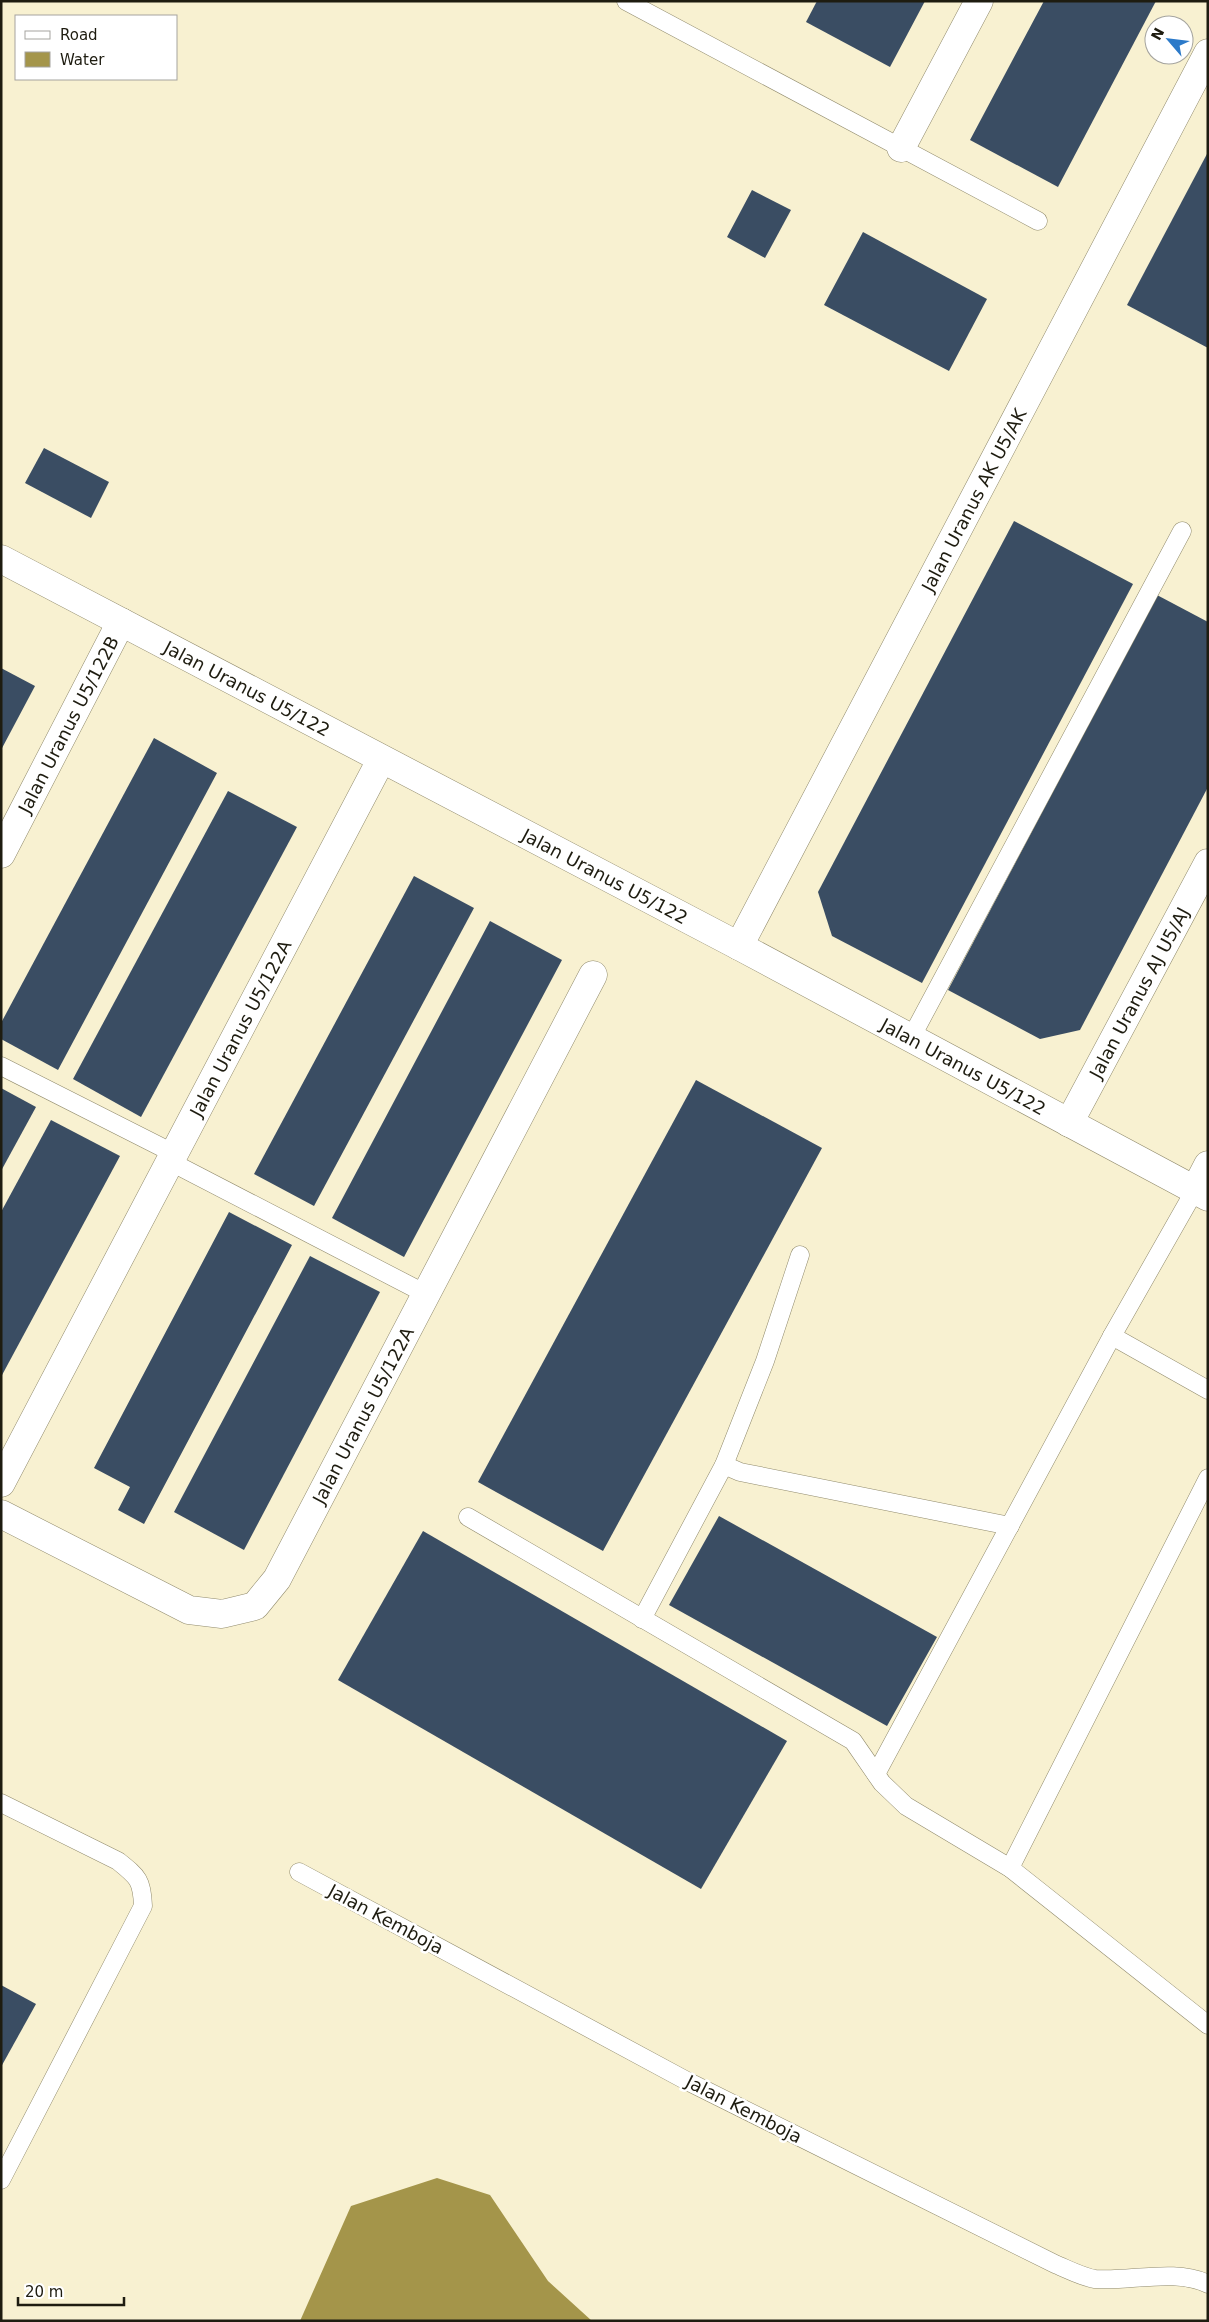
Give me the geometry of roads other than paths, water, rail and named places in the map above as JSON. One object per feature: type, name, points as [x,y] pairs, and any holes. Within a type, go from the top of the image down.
[{"type":"street","points":[[901,148],[979,1]]},
{"type":"street","name":"Jalan Uranus AK U5/AK","points":[[739,946],[1208,53]]},
{"type":"street","name":"Jalan Uranus U5/122","points":[[1,559],[381,760],[739,946],[1201,1193]]},
{"type":"street","name":"Jalan Uranus U5/122B","points":[[1,854],[121,622]]},
{"type":"street","name":"Jalan Uranus U5/122A","points":[[1,1483],[381,760]]},
{"type":"street","name":"Jalan Uranus AJ U5/AJ","points":[[1069,1123],[1208,863]]},
{"type":"street","name":"Jalan Uranus U5/122A","points":[[1,1514],[189,1610],[222,1614],[256,1606],[277,1579],[593,975]]},
{"type":"street","points":[[1201,1193],[1208,1165]]},
{"type":"lane","points":[[626,1],[1038,221]]},
{"type":"lane","points":[[911,1038],[1182,531]]},
{"type":"lane","points":[[1,1066],[426,1294]]},
{"type":"lane","points":[[876,1774],[1112,1336],[1201,1193]]},
{"type":"lane","points":[[642,1619],[724,1465],[765,1361],[800,1255]]},
{"type":"lane","points":[[1112,1336],[1208,1390]]},
{"type":"lane","points":[[724,1465],[740,1472],[1010,1526]]},
{"type":"lane","points":[[1010,1868],[1208,1478]]},
{"type":"lane","points":[[468,1517],[854,1741],[876,1774],[906,1806],[1010,1868],[1208,2025]]},
{"type":"lane","points":[[1,1803],[118,1861],[132,1872],[142,1886],[143,1906],[1,2180]]},
{"type":"lane","name":"Jalan Kemboja","points":[[299,1872],[687,2081],[1055,2264],[1094,2279],[1164,2276],[1201,2281],[1208,2284]]},
{"type":"water","points":[[437,2178],[490,2195],[548,2281],[592,2321],[300,2321],[351,2206]]}]
